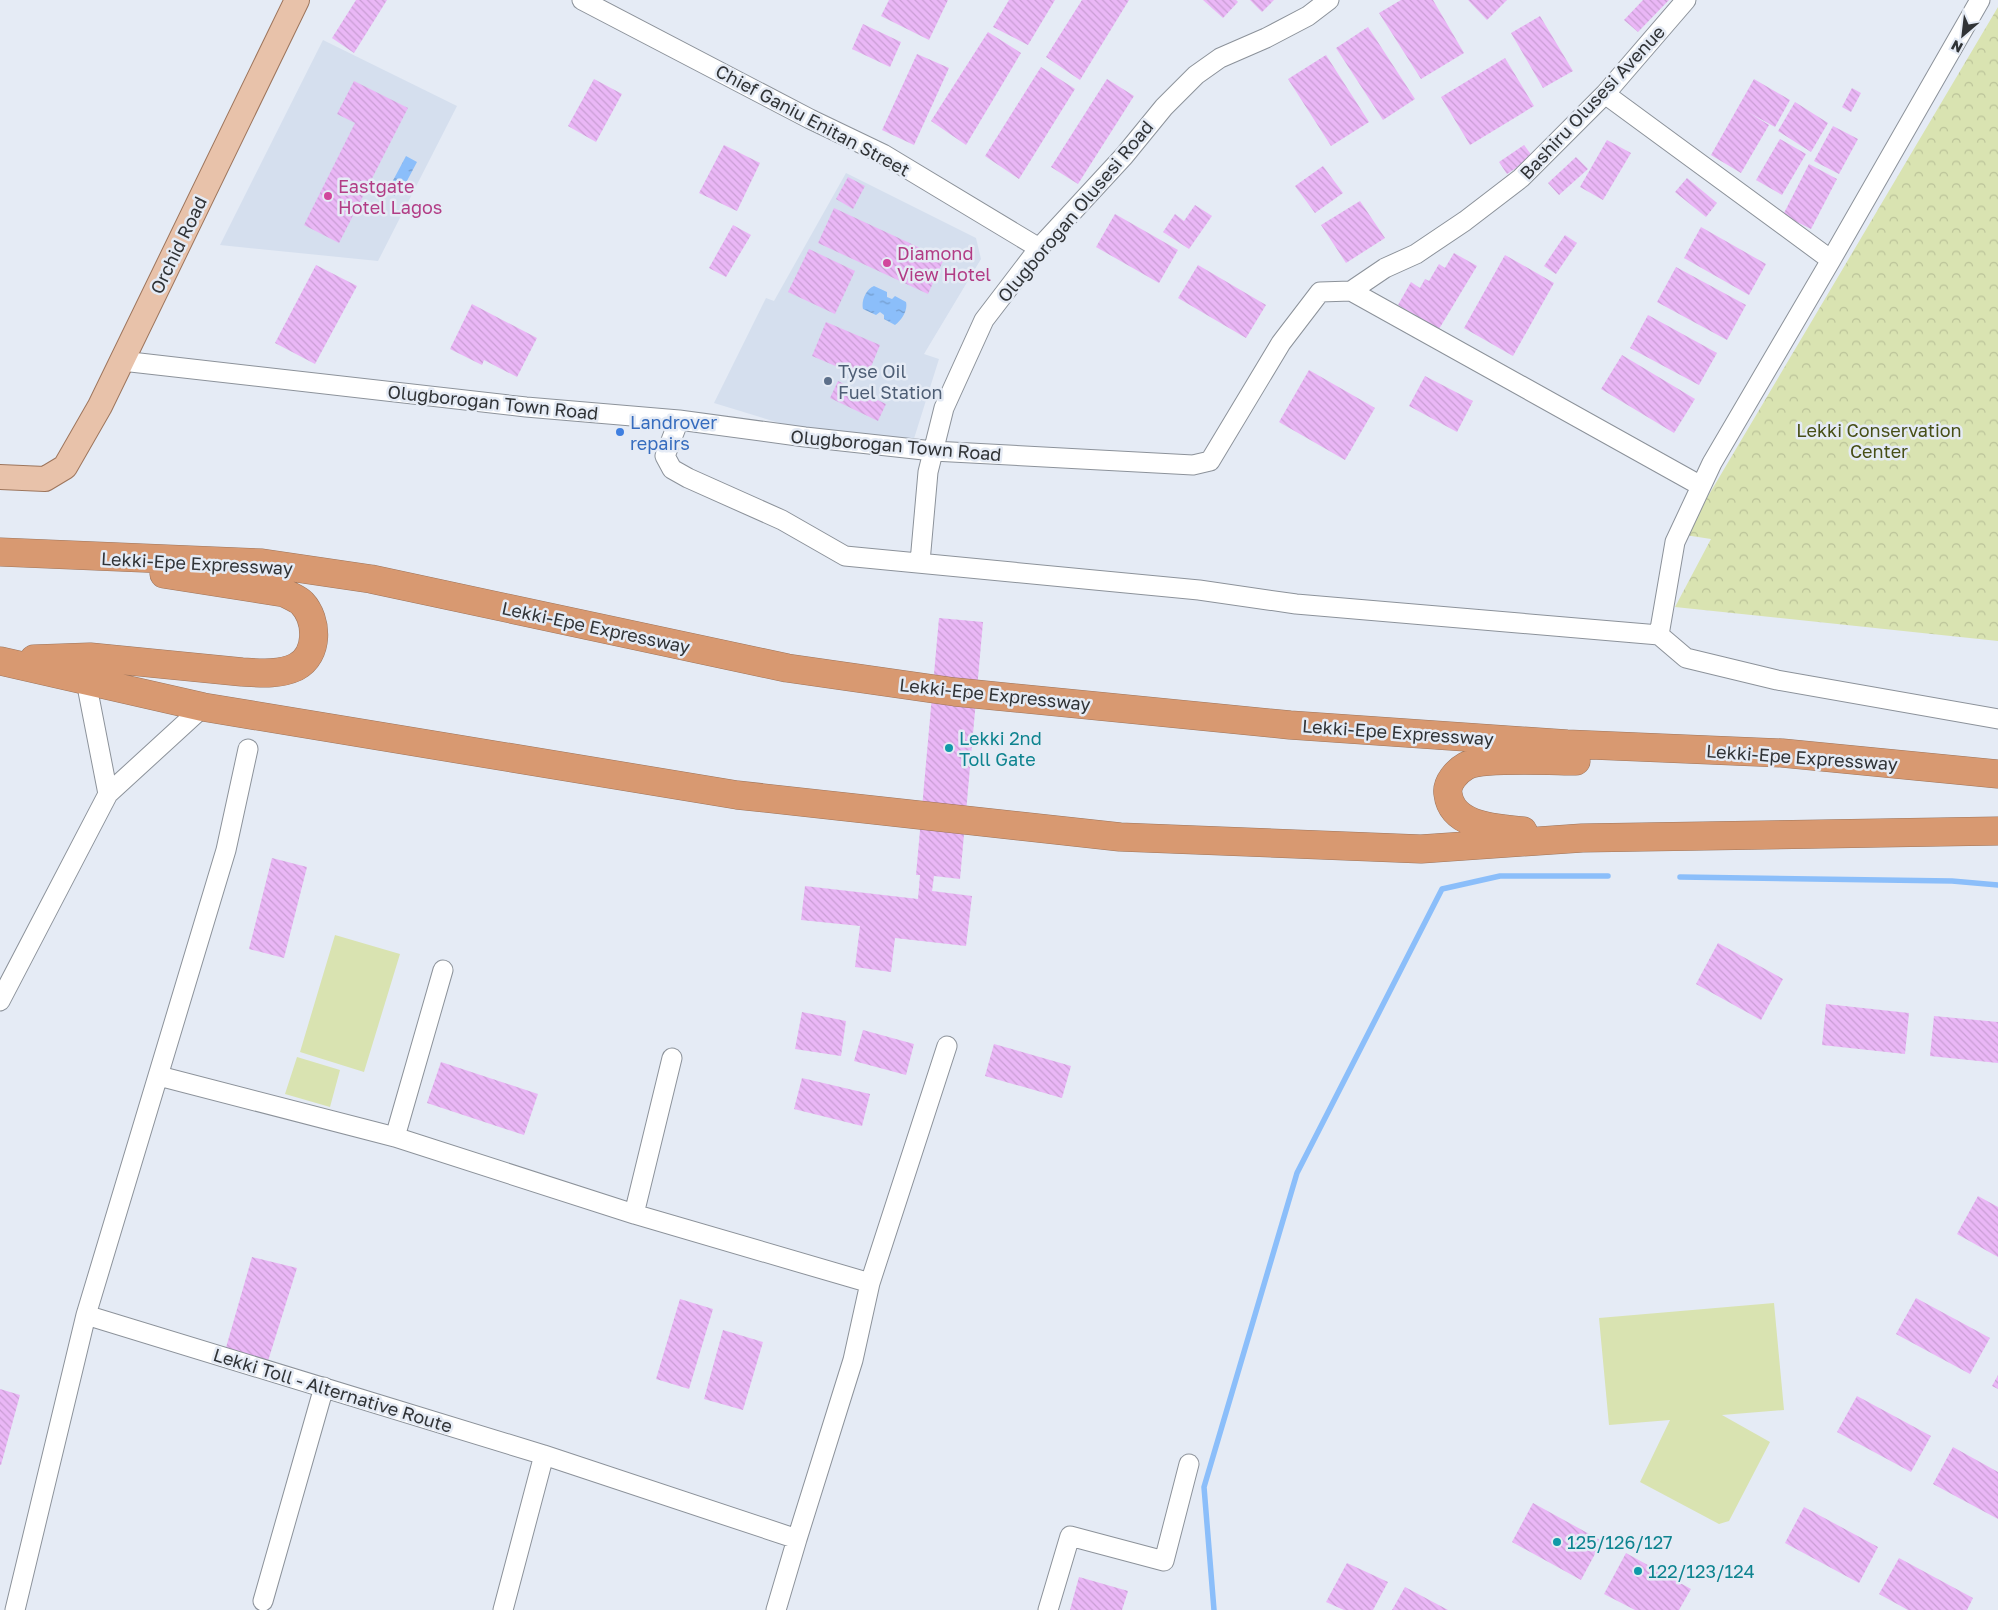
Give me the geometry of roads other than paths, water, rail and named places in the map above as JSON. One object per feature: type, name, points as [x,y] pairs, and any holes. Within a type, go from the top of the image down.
[{"type":"highway","name":"Lekki-Epe Expressway","points":[[0,552],[262,563],[371,579],[786,668],[955,692],[1290,724],[1567,744],[1782,754],[1998,774]]},
{"type":"highway","points":[[0,660],[90,657],[267,673],[283,671],[298,666],[309,654],[315,636],[312,618],[302,603],[285,593],[50,555]]},
{"type":"highway","points":[[0,660],[203,707],[737,795],[1120,837],[1421,849],[1582,838],[1998,831]]},
{"type":"highway","points":[[1582,838],[1499,828],[1473,822],[1457,813],[1449,802],[1447,790],[1452,779],[1466,766],[1489,761],[1596,761],[1616,756],[1634,746]]},
{"type":"main road","name":"Orchid Road","points":[[0,477],[45,479],[65,467],[100,406],[122,362],[297,0]]},
{"type":"street","name":"Chief Ganiu Enitan Street","points":[[582,0],[810,119],[883,154],[1039,248]]},
{"type":"street","name":"Olugborogan Olusesi Road","points":[[920,562],[928,472],[944,408],[984,320],[1039,248],[1098,186],[1164,107],[1196,75],[1220,58],[1266,38],[1308,16],[1328,0]]},
{"type":"street","name":"Bashiru Olusesi Avenue","points":[[1351,291],[1385,268],[1416,254],[1465,221],[1521,178],[1605,94],[1686,0]]},
{"type":"street","points":[[1659,635],[1675,542],[1712,462],[1831,260],[1980,0]]},
{"type":"street","points":[[1605,94],[1831,260]]},
{"type":"street","name":"Olugborogan Town Road","points":[[122,362],[517,406],[679,420],[933,452],[1193,466],[1210,461],[1281,343],[1320,292],[1351,291]]},
{"type":"street","points":[[1351,291],[1701,486]]},
{"type":"street","points":[[679,420],[665,456],[672,469],[782,520],[845,556],[1199,590],[1296,604],[1659,635],[1686,658],[1777,680],[1998,719]]},
{"type":"street","points":[[86,681],[108,794]]},
{"type":"street","points":[[0,1001],[108,794],[203,707]]},
{"type":"street","points":[[15,1610],[86,1315],[159,1076],[199,934],[226,850],[248,749]]},
{"type":"street","points":[[395,1137],[443,970]]},
{"type":"street","points":[[776,1610],[853,1360],[870,1283],[947,1046]]},
{"type":"street","points":[[634,1214],[672,1058]]},
{"type":"street","points":[[159,1076],[395,1137],[634,1214],[870,1283]]},
{"type":"street","name":"Lekki Toll - Alternative Route","points":[[86,1315],[544,1455],[797,1539]]},
{"type":"street","points":[[264,1601],[324,1387]]},
{"type":"street","points":[[503,1610],[544,1455]]},
{"type":"street","points":[[1048,1610],[1070,1536],[1164,1561],[1188,1464]]},
{"type":"water","points":[[406,156],[417,162],[400,194],[396,192],[395,196],[391,194],[393,190],[389,188]]},
{"type":"water","points":[[874,286],[887,292],[887,297],[892,299],[895,296],[906,302],[904,315],[895,325],[884,319],[884,315],[880,312],[876,315],[863,309],[865,296]]},
{"type":"waterway","points":[[1214,1610],[1204,1487],[1297,1173],[1442,889],[1500,876],[1608,876]]},
{"type":"waterway","points":[[1680,877],[1952,881],[1998,885]]},
{"type":"place","name":"Eastgate Hotel Lagos","points":[[328,196]]},
{"type":"place","name":"Diamond View Hotel","points":[[887,263]]},
{"type":"place","name":"Tyse Oil Fuel Station","points":[[828,381]]},
{"type":"place","name":"Landrover repairs","points":[[620,432]]},
{"type":"place","name":"Lekki 2nd Toll Gate","points":[[949,748]]},
{"type":"place","name":"125/126/127","points":[[1557,1542]]},
{"type":"place","name":"122/123/124","points":[[1638,1571]]},
{"type":"park label","name":"Lekki Conservation Center","points":[[1879,440]]}]
